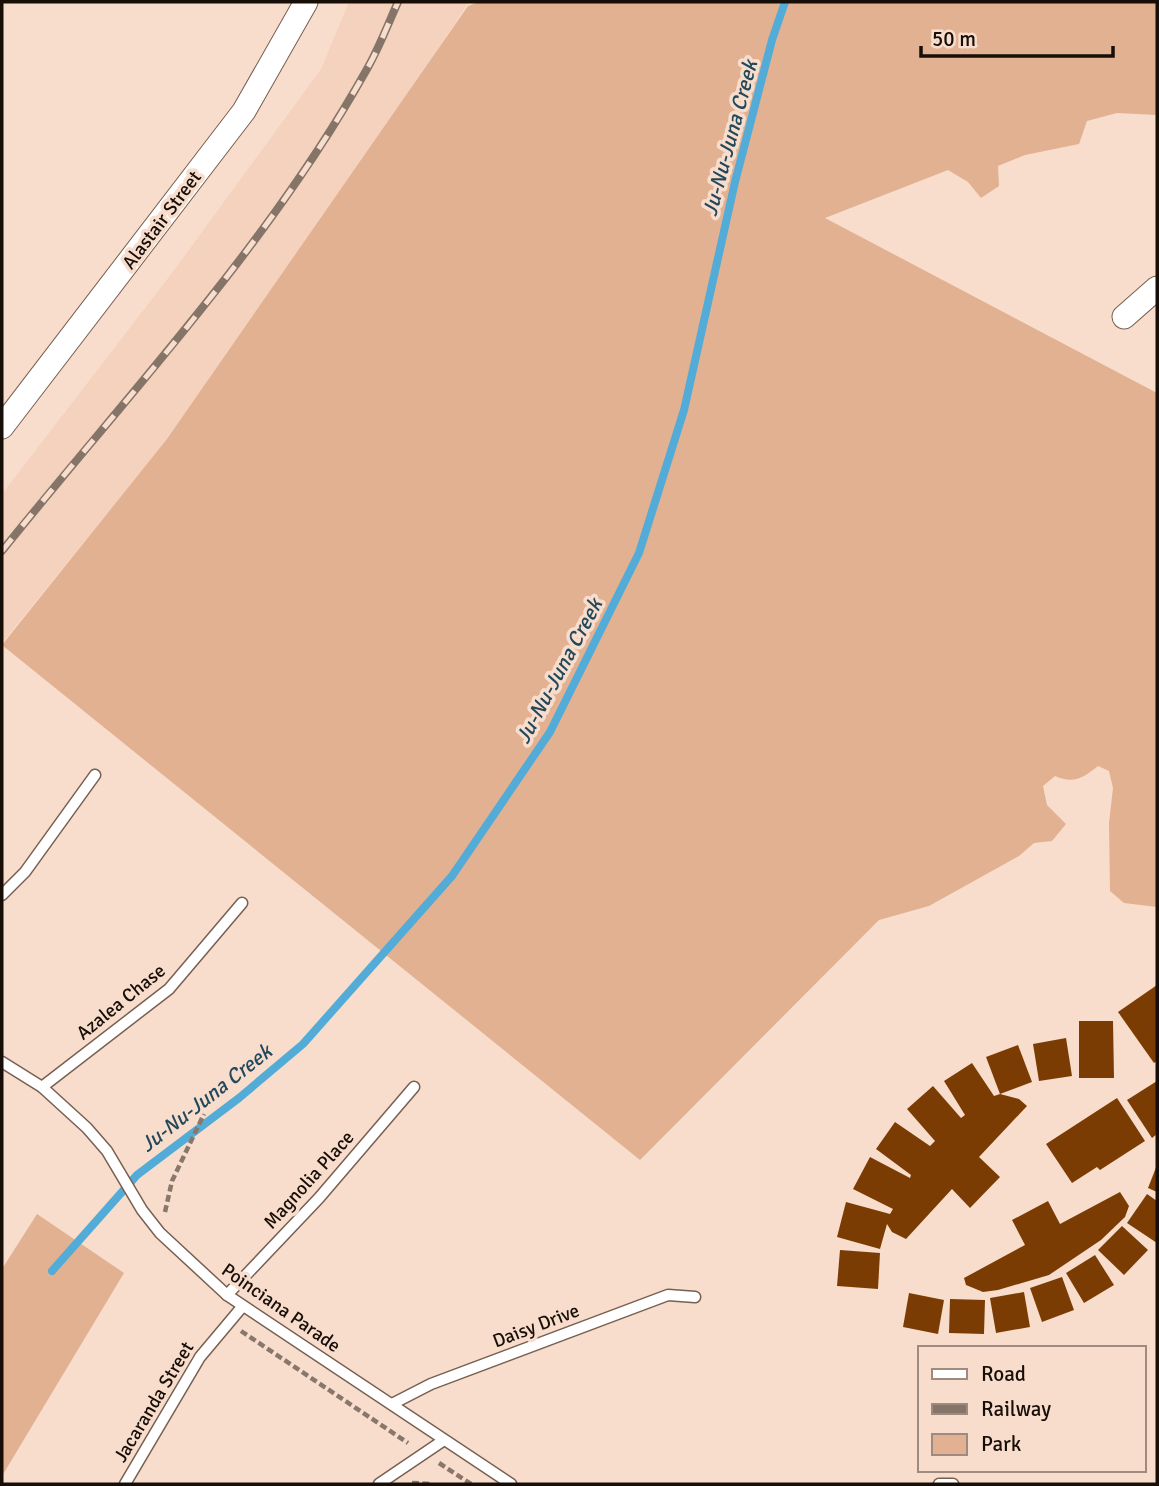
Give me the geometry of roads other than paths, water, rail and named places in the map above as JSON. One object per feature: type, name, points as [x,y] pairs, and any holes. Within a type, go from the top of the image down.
[{"type":"street","name":"Alastair Street","points":[[2,427],[244,111],[306,2]]},
{"type":"street","points":[[1124,317],[1157,288]]},
{"type":"lane","points":[[2,895],[26,872],[95,775]]},
{"type":"lane","name":"Azalea Chase","points":[[42,1087],[169,989],[242,903]]},
{"type":"lane","name":"Poinciana Parade","points":[[2,1062],[42,1087],[107,1151],[142,1210],[160,1234],[227,1295],[511,1484]]},
{"type":"lane","name":"Magnolia Place","points":[[227,1295],[318,1198],[414,1087]]},
{"type":"lane","name":"Daisy Drive","points":[[391,1404],[430,1384],[668,1295],[695,1297]]},
{"type":"lane","name":"Jacaranda Street","points":[[125,1484],[200,1356],[242,1307]]},
{"type":"lane","points":[[379,1484],[444,1440]]},
{"type":"lane","points":[[939,1484],[953,1484]]},
{"type":"waterway","name":"Ju-Nu-Juna Creek","points":[[52,1271],[137,1175],[239,1098],[303,1044],[452,876],[550,732],[639,553],[684,410],[735,182],[772,40],[785,2]]},
{"type":"railway","points":[[2,551],[195,318],[286,197],[367,69],[398,2]]}]
